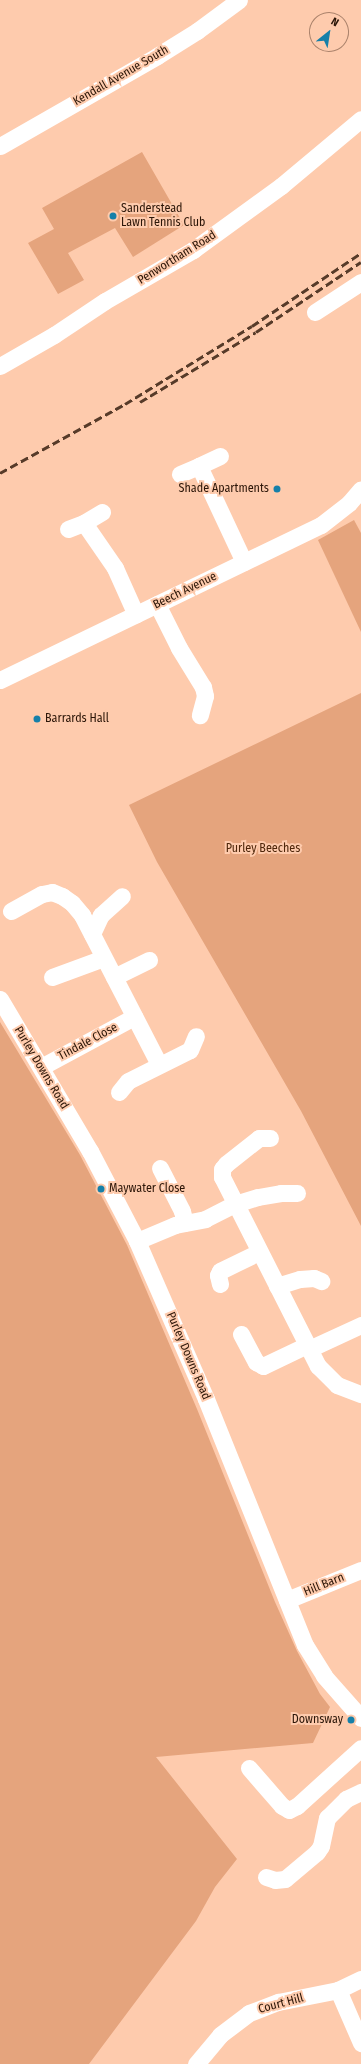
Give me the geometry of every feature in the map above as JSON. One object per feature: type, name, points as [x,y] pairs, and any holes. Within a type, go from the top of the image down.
[{"type":"street","name":"Kendall Avenue South","points":[[0,146],[157,56],[197,31],[239,0]]},
{"type":"street","name":"Penwortham Road","points":[[0,366],[54,335],[106,301],[193,250],[281,186],[361,119]]},
{"type":"street","points":[[315,312],[361,282]]},
{"type":"street","points":[[180,474],[220,456]]},
{"type":"street","points":[[199,466],[244,562]]},
{"type":"street","name":"Beech Avenue","points":[[0,680],[321,525],[349,503],[361,489]]},
{"type":"street","points":[[102,512],[76,526],[115,568],[136,614]]},
{"type":"street","points":[[157,604],[179,648],[203,687],[205,696],[200,715]]},
{"type":"street","points":[[11,911],[42,894],[52,892],[62,896],[72,903],[82,915],[159,1064]]},
{"type":"street","points":[[92,934],[101,914],[122,896]]},
{"type":"street","points":[[52,977],[104,958]]},
{"type":"street","points":[[114,977],[149,960]]},
{"type":"street","name":"Purley Downs Road","points":[[0,999],[90,1150],[137,1240],[206,1399],[286,1600],[311,1657],[336,1690],[361,1718]]},
{"type":"street","name":"Tindale Close","points":[[41,1067],[134,1017]]},
{"type":"street","points":[[120,1092],[128,1081],[159,1064],[190,1050],[196,1036]]},
{"type":"street","points":[[270,1138],[259,1138],[222,1169],[222,1177],[318,1366],[326,1376],[337,1385],[361,1394]]},
{"type":"street","points":[[160,1168],[182,1211],[185,1223]]},
{"type":"street","points":[[137,1240],[175,1225],[205,1219],[235,1204],[258,1197],[281,1193],[297,1193]]},
{"type":"street","points":[[220,1284],[218,1275],[220,1271],[260,1252]]},
{"type":"street","points":[[277,1286],[300,1279],[314,1278],[321,1281]]},
{"type":"street","points":[[241,1334],[256,1362],[263,1366],[361,1325]]},
{"type":"street","name":"Hill Barn","points":[[286,1600],[361,1570]]},
{"type":"street","points":[[249,1768],[282,1806],[289,1810],[297,1806],[361,1748]]},
{"type":"street","points":[[266,1877],[275,1880],[285,1879],[317,1852],[321,1846],[328,1816],[346,1799],[361,1792]]},
{"type":"street","name":"Court Hill","points":[[196,2064],[225,2031],[249,2013],[278,2002],[338,1990],[361,1979]]},
{"type":"street","points":[[338,1990],[361,2043]]},
{"type":"green space","name":"Sanderstead Lawn Tennis Club","points":[[142,152],[184,225],[133,257],[115,228],[68,253],[84,280],[58,294],[28,243],[54,229],[42,208]]},
{"type":"green space","points":[[354,520],[361,533],[361,632],[318,540]]},
{"type":"green space","name":"Purley Beeches","points":[[361,693],[361,1226],[301,1111],[157,862],[129,805]]},
{"type":"green space","points":[[0,1022],[80,1155],[127,1245],[197,1409],[275,1602],[297,1651],[320,1694],[330,1707],[313,1743],[156,1757],[237,1859],[215,1887],[196,1921],[89,2064],[0,2064]]},
{"type":"railway","points":[[0,473],[125,404],[252,326],[361,253]]},
{"type":"railway","points":[[140,402],[256,332],[361,262]]},
{"type":"place","name":"Sanderstead Lawn Tennis Club","points":[[113,216]]},
{"type":"place","name":"Shade Apartments","points":[[277,489]]},
{"type":"place","name":"Barrards Hall","points":[[37,719]]},
{"type":"place","name":"Maywater Close","points":[[101,1189]]},
{"type":"place","name":"Downsway","points":[[351,1720]]}]
